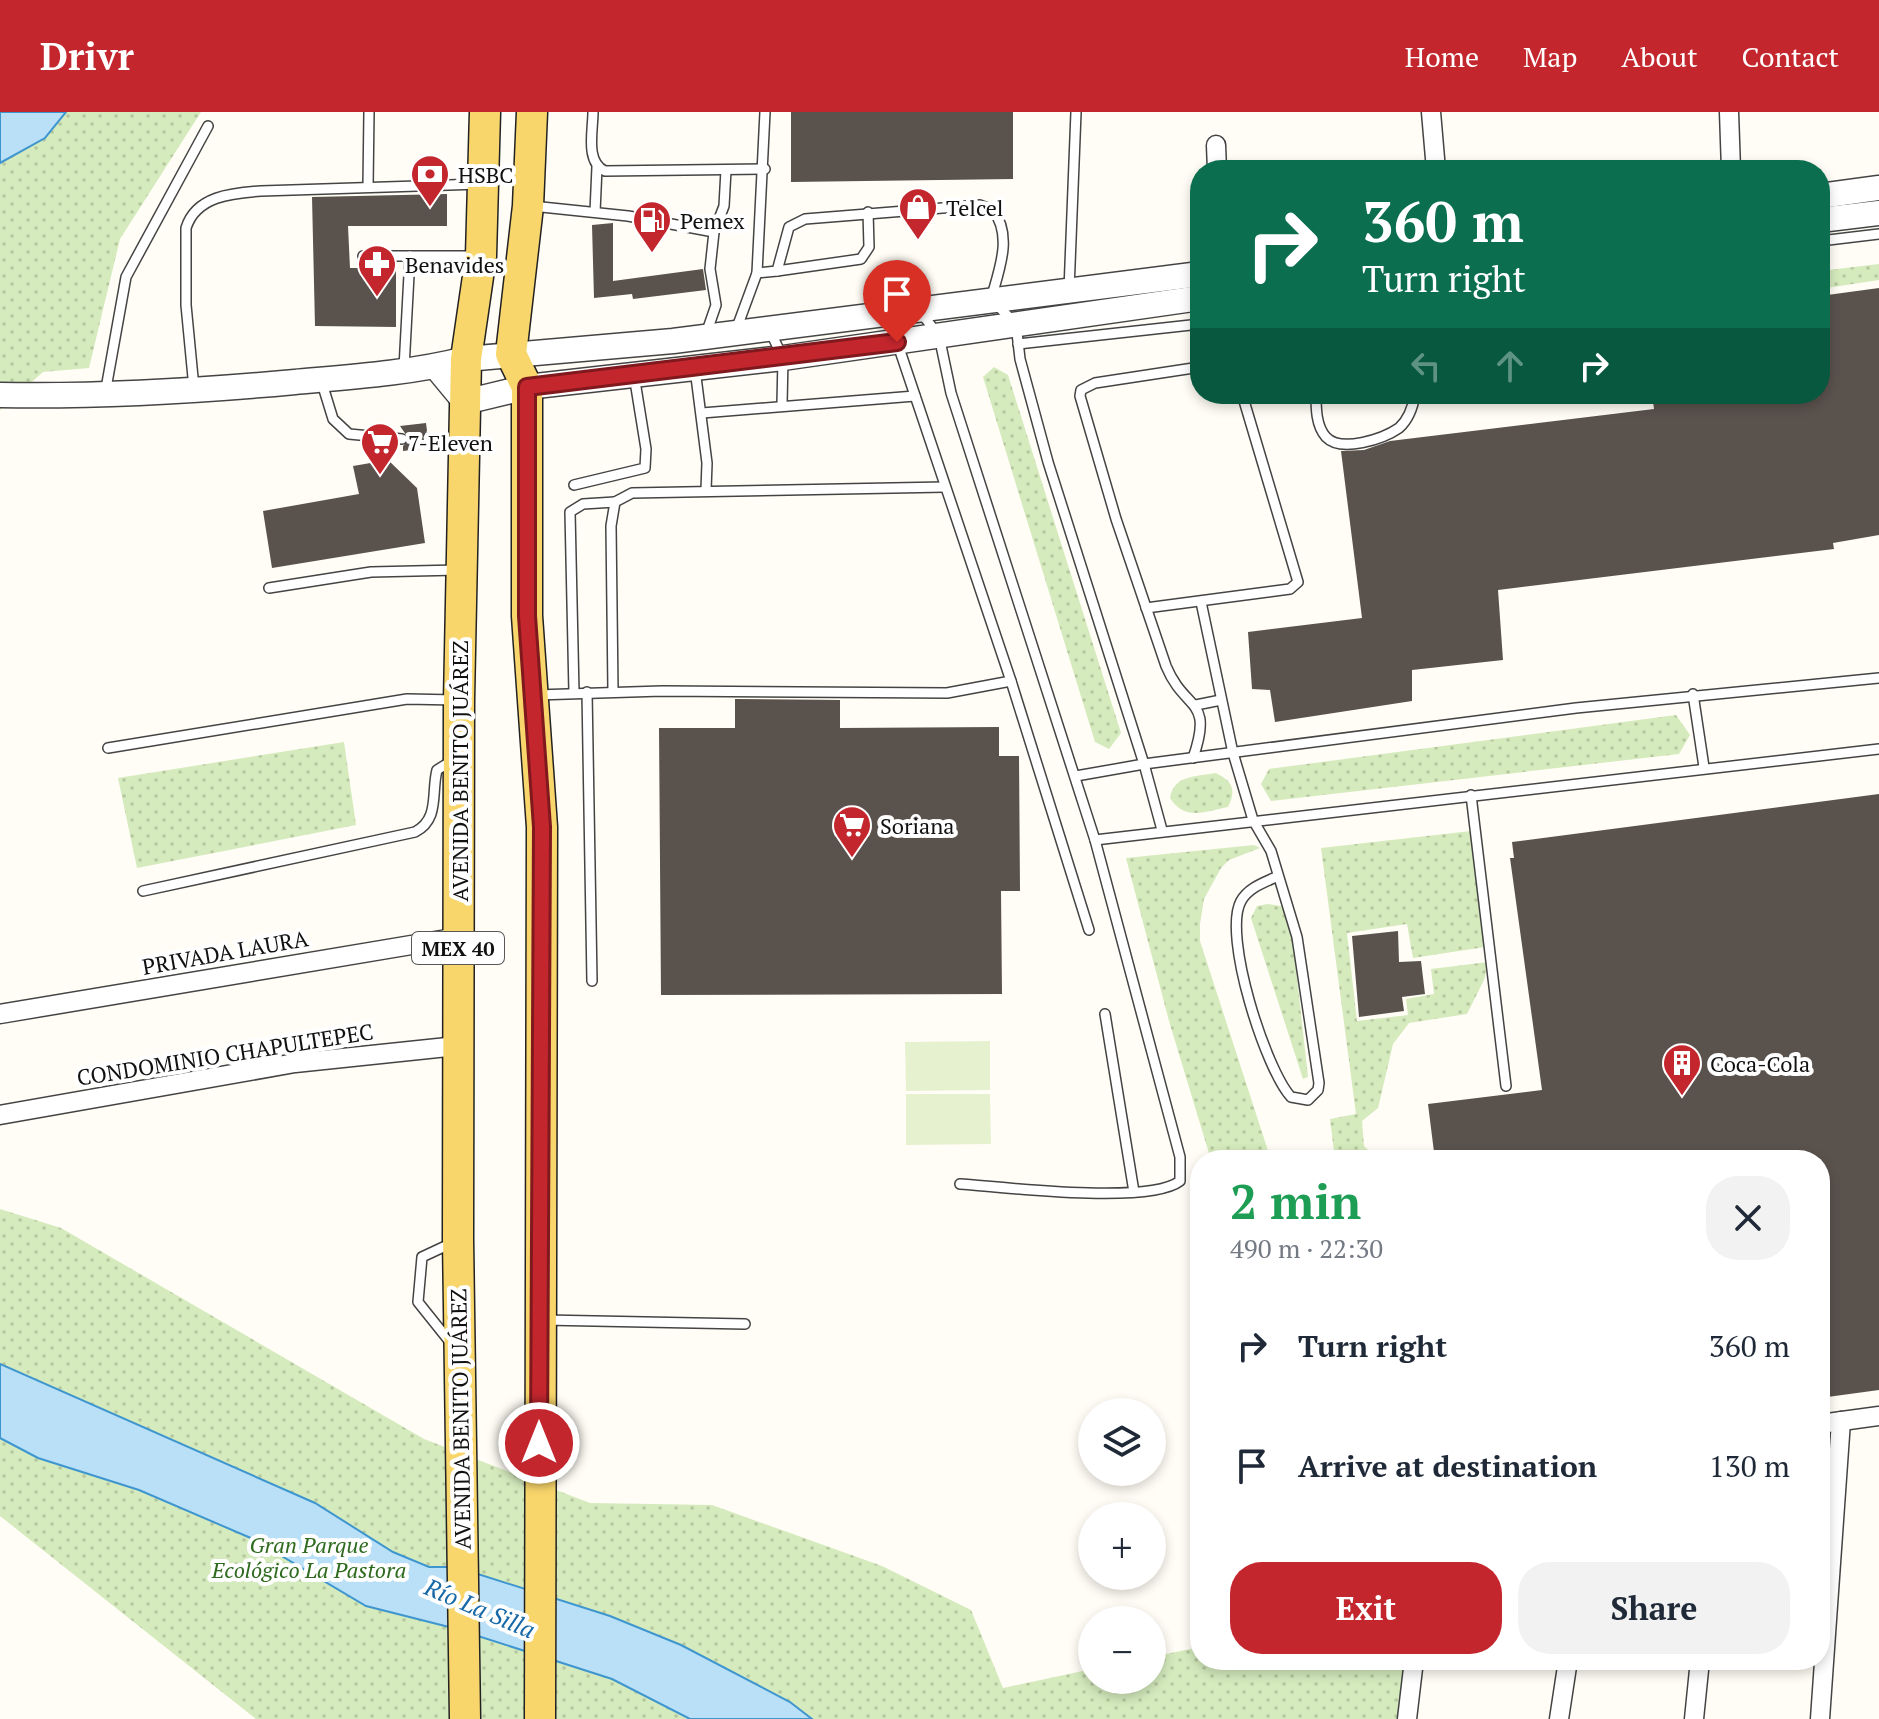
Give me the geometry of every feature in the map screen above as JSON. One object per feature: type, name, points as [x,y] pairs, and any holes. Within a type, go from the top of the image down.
[{"type":"main road","name":"AVENIDA BENITO JUÁREZ","points":[[465,1719],[458,1239],[459,700],[466,359],[481,256],[485,112]]},
{"type":"main road","points":[[532,112],[528,206],[511,354],[527,387],[527,616],[539,766],[542,854],[540,1719]]},
{"type":"street","points":[[1431,112],[1435,160]]},
{"type":"street","points":[[1729,112],[1731,160]]},
{"type":"street","points":[[1216,145],[1217,160]]},
{"type":"street","points":[[1830,195],[1879,188]]},
{"type":"street","points":[[1830,219],[1879,213]]},
{"type":"street","points":[[0,395],[104,397],[321,380],[436,367],[466,359],[734,334],[1190,275]]},
{"type":"street","points":[[436,367],[465,402],[527,387],[695,369],[939,336],[1017,334],[1148,290],[1160,279],[1145,281]]},
{"type":"street","points":[[1067,316],[1190,299]]},
{"type":"street","name":"PRIVADA LAURA","points":[[0,1014],[459,937]]},
{"type":"street","name":"CONDOMINIO CHAPULTEPEC","points":[[0,1115],[295,1063],[457,1046]]},
{"type":"street","points":[[1830,1423],[1879,1416]]},
{"type":"street","points":[[1830,1577],[1841,1421]]},
{"type":"street","points":[[1407,1719],[1413,1670]]},
{"type":"street","points":[[1559,1719],[1566,1670]]},
{"type":"street","points":[[1694,1719],[1699,1670]]},
{"type":"street","points":[[1820,1719],[1823,1670]]},
{"type":"lane","points":[[368,186],[369,112]]},
{"type":"lane","points":[[593,112],[593,158],[597,167],[595,212]]},
{"type":"lane","points":[[734,334],[757,273],[765,169],[765,112]]},
{"type":"lane","points":[[1069,290],[1076,112]]},
{"type":"lane","points":[[104,397],[126,277],[208,126]]},
{"type":"lane","points":[[597,167],[614,173],[765,169]]},
{"type":"lane","points":[[705,337],[716,305],[710,269],[714,232],[724,206],[726,170]]},
{"type":"lane","points":[[194,391],[185,272],[190,217],[204,204],[228,195],[368,186],[483,184]]},
{"type":"lane","points":[[777,271],[786,234],[795,222],[824,215],[980,205],[993,210],[1001,228],[1004,249],[991,299],[1017,334],[1048,462],[1162,830]]},
{"type":"lane","points":[[528,206],[595,212],[714,232]]},
{"type":"lane","points":[[757,273],[861,259],[869,247],[868,212]]},
{"type":"lane","points":[[1830,240],[1879,234]]},
{"type":"lane","points":[[363,256],[481,256]]},
{"type":"lane","points":[[404,370],[410,256]]},
{"type":"lane","points":[[918,308],[939,336],[951,393],[1076,776],[1182,1173],[1180,1181],[1172,1187],[1134,1192],[960,1184]]},
{"type":"lane","points":[[1017,334],[1190,325]]},
{"type":"lane","points":[[769,329],[783,358],[782,404]]},
{"type":"lane","points":[[897,342],[1011,681],[1089,930]]},
{"type":"lane","points":[[695,369],[702,413],[706,490]]},
{"type":"lane","points":[[1190,369],[1095,383],[1081,390],[1080,396],[1146,608],[1172,680],[1196,705],[1202,724],[1193,758]]},
{"type":"lane","points":[[574,485],[645,468],[646,449],[634,375]]},
{"type":"lane","points":[[321,380],[339,427],[349,434],[365,438],[402,439]]},
{"type":"lane","points":[[702,413],[782,404],[915,396]]},
{"type":"lane","points":[[1146,608],[1290,589],[1298,582],[1245,404]]},
{"type":"lane","points":[[1317,404],[1319,426],[1336,444],[1375,438],[1399,427],[1409,416],[1412,404]]},
{"type":"lane","points":[[428,438],[464,455]]},
{"type":"lane","points":[[574,693],[570,512],[583,504],[615,502],[632,493],[945,487]]},
{"type":"lane","points":[[613,691],[610,609],[615,502]]},
{"type":"lane","points":[[269,588],[371,572],[461,570]]},
{"type":"lane","points":[[1201,602],[1233,753],[1253,820],[1271,851],[1276,877],[1297,937],[1318,1068],[1318,1090],[1308,1100],[1291,1097],[1276,1078],[1254,1009],[1237,940],[1235,917],[1241,900],[1252,888],[1276,877]]},
{"type":"lane","points":[[1076,776],[1144,764],[1693,694],[1879,678]]},
{"type":"lane","points":[[532,695],[613,691],[947,693],[1011,681]]},
{"type":"lane","points":[[587,692],[592,981]]},
{"type":"lane","points":[[1693,694],[1704,767]]},
{"type":"lane","points":[[108,748],[407,699],[459,700]]},
{"type":"lane","points":[[1196,705],[1221,700]]},
{"type":"lane","points":[[1095,840],[1879,749]]},
{"type":"lane","points":[[143,891],[415,832],[425,827],[432,816],[437,770],[450,762],[459,771]]},
{"type":"lane","points":[[1471,795],[1506,1086]]},
{"type":"lane","points":[[1105,1014],[1134,1192]]},
{"type":"lane","points":[[458,1239],[422,1257],[418,1302],[459,1354]]},
{"type":"lane","points":[[539,1320],[745,1324]]},
{"type":"green space","points":[[0,112],[201,112],[120,239],[89,368],[43,372],[0,410]]},
{"type":"green space","points":[[1879,264],[1879,280],[1830,287],[1830,270]]},
{"type":"green space","points":[[994,367],[1008,375],[1121,733],[1109,749],[1095,742],[983,377]]},
{"type":"green space","points":[[1676,715],[1690,735],[1679,754],[1271,801],[1261,784],[1269,769]]},
{"type":"green space","points":[[344,742],[356,825],[137,868],[118,778]]},
{"type":"green space","points":[[1215,773],[1231,786],[1232,796],[1228,807],[1188,812],[1170,798],[1172,790],[1181,781]]},
{"type":"green space","points":[[1471,831],[1485,947],[1413,958],[1407,924],[1347,933],[1357,1021],[1408,1015],[1406,999],[1434,994],[1431,969],[1488,962],[1484,980],[1467,1014],[1409,1023],[1393,1044],[1378,1108],[1362,1121],[1364,1146],[1368,1150],[1334,1150],[1330,1119],[1356,1114],[1321,848]]},
{"type":"green space","points":[[1254,845],[1260,848],[1229,860],[1221,868],[1204,899],[1200,941],[1268,1150],[1208,1150],[1169,1021],[1126,858]]},
{"type":"green space","points":[[1257,906],[1281,906],[1290,915],[1308,1077],[1303,1079],[1251,918]]},
{"type":"green space","points":[[990,1041],[990,1090],[906,1091],[905,1042]]},
{"type":"green space","points":[[906,1094],[990,1094],[991,1144],[906,1145]]},
{"type":"green space","name":"Gran Parque Ecológico La Pastora","points":[[0,1209],[61,1228],[424,1439],[590,1503],[712,1505],[882,1566],[971,1610],[1003,1688],[1078,1672],[1078,1694],[1166,1694],[1166,1654],[1190,1649],[1190,1670],[1413,1670],[1407,1719],[256,1719],[0,1516]]},
{"type":"water","points":[[0,112],[66,112],[45,138],[0,163]]},
{"type":"water","name":"Río La Silla","points":[[0,1364],[315,1503],[393,1552],[429,1567],[456,1567],[610,1616],[681,1645],[790,1702],[812,1719],[690,1719],[612,1679],[453,1628],[366,1606],[253,1539],[139,1490],[38,1458],[0,1438]]},
{"type":"building","points":[[791,112],[1013,112],[1013,179],[791,182]]},
{"type":"building","points":[[447,194],[447,226],[348,226],[350,268],[396,268],[396,327],[315,326],[312,197]]},
{"type":"building","points":[[613,223],[613,281],[703,269],[706,290],[633,299],[632,294],[594,298],[592,225]]},
{"type":"building","points":[[1879,288],[1879,535],[1833,543],[1834,549],[1498,590],[1503,660],[1412,670],[1412,701],[1275,722],[1270,690],[1252,689],[1248,632],[1362,618],[1341,451],[1364,450],[1390,441],[1654,409],[1653,404],[1830,404],[1830,295]]},
{"type":"building","points":[[426,423],[427,431],[421,439],[429,448],[403,451],[409,439],[400,426]]},
{"type":"building","points":[[388,460],[417,488],[425,543],[272,568],[263,511],[359,494],[353,466]]},
{"type":"building","points":[[735,699],[840,700],[840,728],[999,727],[999,756],[1019,756],[1020,891],[1001,891],[1002,994],[661,995],[659,728],[735,728]]},
{"type":"building","name":"Coca-Cola","points":[[1879,794],[1879,1390],[1830,1397],[1830,1150],[1434,1150],[1428,1104],[1542,1090],[1510,858],[1514,858],[1512,842]]},
{"type":"building","points":[[1398,931],[1399,962],[1421,961],[1425,994],[1402,997],[1404,1011],[1359,1017],[1352,936]]},
{"type":"place","name":"HSBC","points":[[430,208]]},
{"type":"place","name":"Telcel","points":[[918,241]]},
{"type":"place","name":"Pemex","points":[[652,254]]},
{"type":"place","name":"Benavides","points":[[377,298]]},
{"type":"place","name":"7-Eleven","points":[[380,476]]},
{"type":"place","name":"Soriana","points":[[852,859]]},
{"type":"place","name":"Coca-Cola","points":[[1682,1097]]},
{"type":"route","points":[[539,1443],[542,827],[527,616],[527,387],[897,342]]}]
